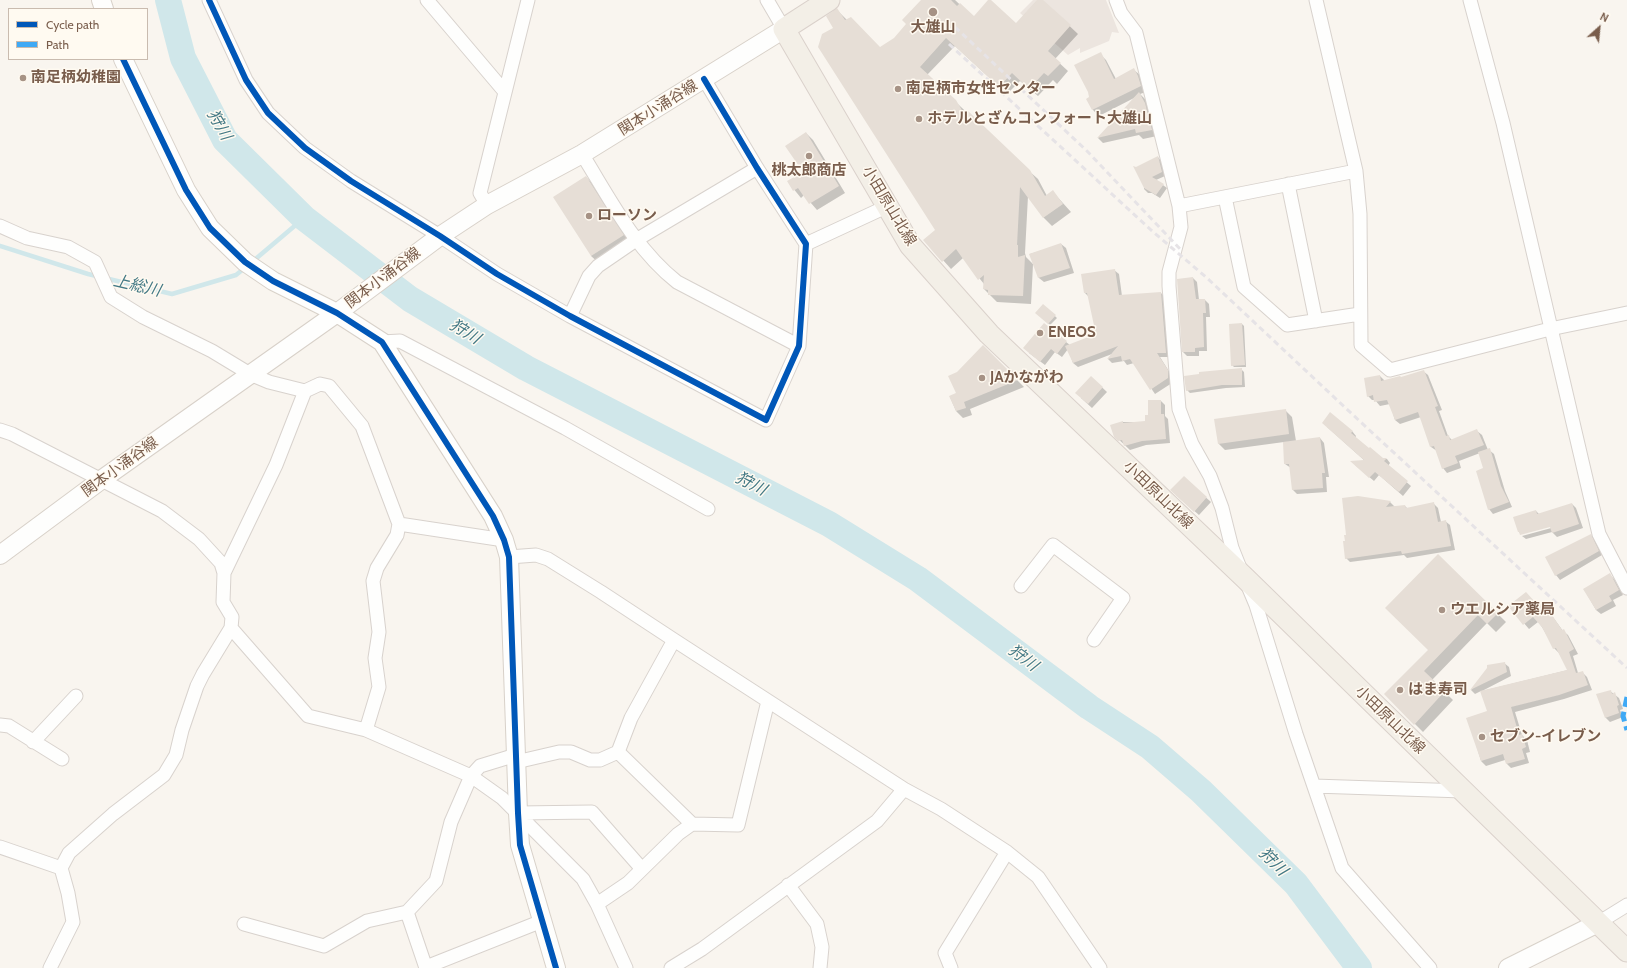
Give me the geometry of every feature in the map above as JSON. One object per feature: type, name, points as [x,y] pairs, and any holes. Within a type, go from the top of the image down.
[{"type":"main road","points":[[784,29],[828,0]]},
{"type":"main road","name":"小田原山北線","points":[[784,29],[910,245],[989,334],[1244,578],[1627,951]]},
{"type":"street","points":[[209,0],[246,80],[268,112],[305,148],[437,238],[497,274],[570,316],[766,420],[799,346],[806,244],[757,168],[704,79]]},
{"type":"street","points":[[427,0],[505,92]]},
{"type":"street","points":[[487,205],[480,193],[528,0]]},
{"type":"street","points":[[767,0],[784,29]]},
{"type":"street","points":[[1116,0],[1121,14],[1136,33],[1179,206],[1181,227],[1169,272],[1179,409],[1192,444],[1210,476],[1222,508],[1232,548],[1256,605],[1296,734],[1342,868],[1430,968]]},
{"type":"street","points":[[1316,0],[1356,170],[1360,214],[1361,346],[1390,370],[1550,329],[1627,313]]},
{"type":"street","points":[[1470,0],[1502,123],[1598,534],[1627,588]]},
{"type":"street","name":"関本小涌谷線","points":[[0,555],[101,480],[336,313],[437,238],[487,205],[582,154],[784,29]]},
{"type":"street","points":[[123,60],[186,190],[210,228],[245,262],[273,281],[336,313],[382,342],[493,516],[507,548],[520,844],[556,968]]},
{"type":"street","points":[[582,154],[636,240],[663,272],[677,282],[799,346]]},
{"type":"street","points":[[570,316],[589,276],[598,266],[636,240],[757,168]]},
{"type":"street","points":[[1179,206],[1356,170]]},
{"type":"street","points":[[1288,184],[1316,321]]},
{"type":"street","points":[[1225,197],[1244,287],[1287,325],[1360,314]]},
{"type":"street","points":[[806,244],[888,206]]},
{"type":"street","points":[[0,226],[27,238],[68,248],[95,262],[110,298],[143,317],[212,351],[250,374],[269,382],[305,391],[320,384],[329,386],[362,426],[399,524],[397,535],[377,568],[373,581],[379,632],[375,658],[379,687],[366,730]]},
{"type":"street","points":[[382,342],[400,341],[565,428],[708,509]]},
{"type":"street","points":[[224,573],[276,465],[305,391]]},
{"type":"street","points":[[0,430],[12,434],[162,512],[199,539],[221,563],[224,573],[223,602],[232,617],[231,628],[197,686],[182,730],[176,755],[164,774],[113,814],[69,853],[61,868],[68,893],[73,922],[50,968]]},
{"type":"street","points":[[399,524],[507,548],[548,559],[601,592],[904,789],[941,809],[1007,852],[1038,877],[1100,968]]},
{"type":"street","points":[[1022,586],[1053,545],[1123,598],[1094,640]]},
{"type":"street","points":[[231,628],[308,716],[366,730],[471,776],[502,798],[583,879],[597,904],[626,968]]},
{"type":"street","points":[[244,924],[324,946],[367,921],[407,912],[436,881],[451,822],[471,776],[480,766],[559,752],[571,752],[590,760],[600,760],[618,752],[631,718],[674,640]]},
{"type":"street","points":[[33,742],[76,696]]},
{"type":"street","points":[[597,904],[628,883],[678,834],[692,824],[738,825],[768,701]]},
{"type":"street","points":[[0,726],[9,726],[62,759]]},
{"type":"street","points":[[618,752],[692,824]]},
{"type":"street","points":[[1314,786],[1463,791]]},
{"type":"street","points":[[671,968],[702,949],[878,821],[904,789]]},
{"type":"street","points":[[518,813],[592,812],[642,869]]},
{"type":"street","points":[[0,847],[61,868]]},
{"type":"street","points":[[951,968],[945,953],[1007,852]]},
{"type":"street","points":[[788,885],[817,924],[822,947],[820,968]]},
{"type":"street","points":[[1508,968],[1598,923],[1627,905]]},
{"type":"street","points":[[407,912],[426,967],[542,921]]},
{"type":"shaded area","points":[[1033,0],[1106,0],[1119,33],[1112,32],[1109,41],[1080,53],[1080,48],[1068,55],[1020,13]]},
{"type":"building","points":[[921,0],[951,0],[957,6],[960,3],[974,16],[988,0],[991,0],[1016,23],[1037,0],[1043,0],[1071,25],[1048,51],[1061,63],[1048,76],[1044,73],[1029,89],[1012,73],[999,87],[946,38],[920,67],[956,100],[963,112],[967,110],[1030,170],[1045,196],[1053,190],[1063,204],[1043,218],[1020,187],[1017,245],[1018,257],[1025,255],[1023,296],[988,295],[988,290],[983,289],[984,275],[978,280],[956,249],[942,262],[923,240],[935,230],[818,47],[822,34],[833,28],[826,16],[837,8],[845,20],[851,17],[880,47],[894,38],[906,24],[902,20]]},
{"type":"building","points":[[1101,52],[1114,79],[1134,68],[1141,86],[1092,110],[1086,99],[1089,97],[1088,92],[1074,65]]},
{"type":"building","points":[[1139,92],[1145,103],[1152,130],[1136,133],[1135,129],[1097,138]]},
{"type":"building","points":[[806,132],[839,186],[809,204],[798,188],[793,191],[787,181],[803,172],[785,146]]},
{"type":"building","points":[[1158,156],[1162,172],[1152,177],[1164,184],[1156,195],[1144,188],[1133,166],[1136,167]]},
{"type":"building","name":"ローソン","points":[[586,176],[624,235],[591,256],[553,197]]},
{"type":"building","points":[[1061,243],[1070,268],[1038,278],[1029,254]]},
{"type":"building","points":[[1115,269],[1119,295],[1161,292],[1166,353],[1157,353],[1168,370],[1168,378],[1150,390],[1130,359],[1122,361],[1121,356],[1107,359],[1118,346],[1073,363],[1065,346],[1091,336],[1090,332],[1095,330],[1087,293],[1084,293],[1081,274]]},
{"type":"building","points":[[1193,277],[1196,299],[1205,299],[1206,313],[1203,313],[1204,347],[1195,348],[1195,352],[1182,352],[1177,279]]},
{"type":"building","points":[[1043,304],[1056,315],[1048,324],[1035,313]]},
{"type":"building","points":[[1044,323],[1067,341],[1057,354],[1051,349],[1040,362],[1023,348]]},
{"type":"building","points":[[1242,323],[1245,365],[1231,366],[1229,324]]},
{"type":"building","name":"JAかながわ","points":[[983,345],[1018,380],[964,402],[966,408],[956,411],[949,396],[956,393],[948,376],[957,372]]},
{"type":"building","points":[[1242,368],[1242,385],[1222,385],[1186,391],[1184,376],[1199,374],[1199,372]]},
{"type":"building","points":[[1424,370],[1438,406],[1435,407],[1446,436],[1449,435],[1450,440],[1477,429],[1484,445],[1455,456],[1458,463],[1442,469],[1434,446],[1430,447],[1418,412],[1395,420],[1387,400],[1374,402],[1373,395],[1367,397],[1364,378],[1380,375],[1381,381]]},
{"type":"building","points":[[1091,376],[1103,387],[1088,404],[1075,393]]},
{"type":"building","points":[[1148,400],[1161,400],[1161,414],[1164,414],[1166,439],[1142,441],[1124,446],[1122,440],[1118,441],[1114,437],[1110,425],[1123,421],[1123,423],[1145,421],[1145,415],[1148,415]]},
{"type":"building","points":[[1286,409],[1289,434],[1218,444],[1214,419]]},
{"type":"building","points":[[1330,412],[1353,431],[1351,433],[1369,448],[1370,447],[1383,458],[1387,458],[1384,461],[1408,481],[1399,492],[1375,472],[1369,478],[1350,461],[1364,460],[1322,423]]},
{"type":"building","points":[[1320,437],[1325,473],[1322,473],[1323,488],[1292,490],[1289,464],[1284,464],[1283,442]]},
{"type":"building","points":[[1490,448],[1501,486],[1509,502],[1488,510],[1476,471],[1483,468],[1478,452]]},
{"type":"building","points":[[1184,476],[1207,497],[1194,512],[1170,490]]},
{"type":"building","points":[[1358,496],[1391,501],[1386,507],[1405,505],[1406,508],[1434,502],[1438,522],[1446,520],[1451,546],[1402,554],[1401,551],[1345,559],[1343,541],[1345,541],[1344,535],[1346,535],[1342,498]]},
{"type":"building","points":[[1572,503],[1579,524],[1552,533],[1550,527],[1520,535],[1518,532],[1513,517],[1536,510],[1537,514]]},
{"type":"building","points":[[1591,534],[1599,551],[1555,576],[1545,557]]},
{"type":"building","name":"ウエルシア薬局","points":[[1438,554],[1498,613],[1487,624],[1478,615],[1424,671],[1445,691],[1414,725],[1384,694],[1428,650],[1385,608]]},
{"type":"building","points":[[1610,573],[1619,590],[1609,596],[1612,601],[1596,610],[1583,589]]},
{"type":"building","points":[[1526,592],[1536,603],[1538,601],[1548,613],[1550,612],[1562,630],[1564,629],[1574,649],[1569,652],[1576,673],[1583,671],[1588,685],[1559,695],[1511,707],[1519,735],[1522,734],[1526,747],[1522,749],[1525,759],[1506,764],[1503,754],[1481,761],[1466,718],[1487,711],[1480,691],[1567,670],[1556,648],[1553,649],[1542,627],[1533,617],[1523,625],[1508,606]]},
{"type":"building","points":[[1505,662],[1507,672],[1470,690],[1487,668],[1487,665]]},
{"type":"building","points":[[1611,690],[1612,694],[1615,692],[1619,705],[1617,706],[1619,713],[1605,718],[1596,694]]},
{"type":"waterway","name":"狩川","points":[[168,0],[183,58],[225,140],[304,218],[410,299],[526,368],[829,524],[918,579],[1089,707],[1150,747],[1201,791],[1296,884],[1359,968]]},
{"type":"waterway","name":"上総川","points":[[252,262],[304,218]]},
{"type":"waterway","name":"上総川","points":[[0,246],[88,274],[172,294],[236,275],[246,267]]},
{"type":"railway","points":[[955,27],[1087,151],[1181,250]]},
{"type":"railway","points":[[949,44],[1151,230],[1207,278],[1627,668]]},
{"type":"marked path","points":[[1627,697],[1623,716],[1627,730]]},
{"type":"cycle path","points":[[209,0],[246,80],[268,113],[305,148],[351,181],[440,236],[497,274],[570,316],[766,420],[799,346],[806,244],[757,168],[704,79]]},
{"type":"cycle path","points":[[123,60],[186,190],[210,228],[245,262],[273,281],[337,313],[382,342],[493,516],[504,540],[509,557],[520,845],[556,968]]},
{"type":"place","name":"大雄山","points":[[933,12]]},
{"type":"place","name":"南足柄幼稚園","points":[[23,78]]},
{"type":"place","name":"南足柄市女性センター","points":[[898,89]]},
{"type":"place","name":"ホテルとざんコンフォート大雄山","points":[[919,119]]},
{"type":"place","name":"桃太郎商店","points":[[809,156]]},
{"type":"place","name":"ローソン","points":[[589,216]]},
{"type":"place","name":"ENEOS","points":[[1040,333]]},
{"type":"place","name":"JAかながわ","points":[[982,378]]},
{"type":"place","name":"ウエルシア薬局","points":[[1442,610]]},
{"type":"place","name":"はま寿司","points":[[1400,690]]},
{"type":"place","name":"セブン-イレブン","points":[[1482,737]]}]
